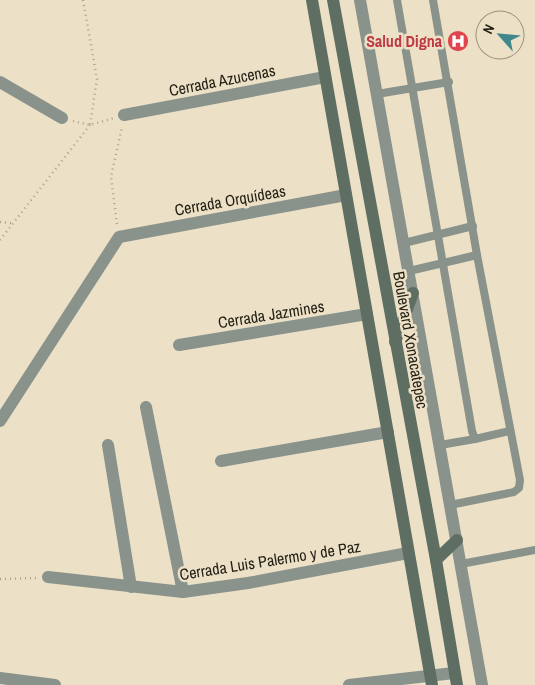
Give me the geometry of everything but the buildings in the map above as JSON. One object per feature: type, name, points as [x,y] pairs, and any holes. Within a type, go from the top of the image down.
[{"type":"main road","points":[[312,0],[431,680]]},
{"type":"main road","name":"Boulevard Xonacatepec","points":[[333,0],[436,560],[456,679]]},
{"type":"main road","points":[[395,342],[413,293]]},
{"type":"main road","points":[[436,560],[457,540]]},
{"type":"street","points":[[360,0],[482,685]]},
{"type":"street","name":"Cerrada Azucenas","points":[[124,115],[326,77]]},
{"type":"street","points":[[0,82],[62,118]]},
{"type":"street","name":"Cerrada Orquídeas","points":[[119,237],[346,195]]},
{"type":"street","points":[[0,421],[119,237]]},
{"type":"street","name":"Cerrada Jazmines","points":[[179,345],[368,314]]},
{"type":"street","points":[[146,407],[183,592]]},
{"type":"street","points":[[220,461],[388,432]]},
{"type":"street","points":[[108,445],[131,587]]},
{"type":"street","name":"Cerrada Luis Palermo y de Paz","points":[[48,577],[183,592],[248,583],[408,553]]},
{"type":"street","points":[[0,678],[55,685]]},
{"type":"street","points":[[349,685],[456,679]]},
{"type":"lane","points":[[397,0],[475,439]]},
{"type":"lane","points":[[433,0],[449,82],[477,255],[520,480],[518,488],[514,492],[450,505]]},
{"type":"lane","points":[[377,94],[449,82]]},
{"type":"lane","points":[[404,243],[473,226]]},
{"type":"lane","points":[[409,271],[477,255]]},
{"type":"lane","points":[[440,445],[510,431]]},
{"type":"lane","points":[[461,564],[535,550]]},
{"type":"path","points":[[0,240],[11,223],[90,125],[97,80],[83,0]]},
{"type":"path","points":[[62,118],[90,125],[124,115],[111,176],[119,237]]},
{"type":"path","points":[[0,222],[11,223]]},
{"type":"path","points":[[0,579],[48,577]]},
{"type":"place","name":"Salud Digna","points":[[458,41]]}]
